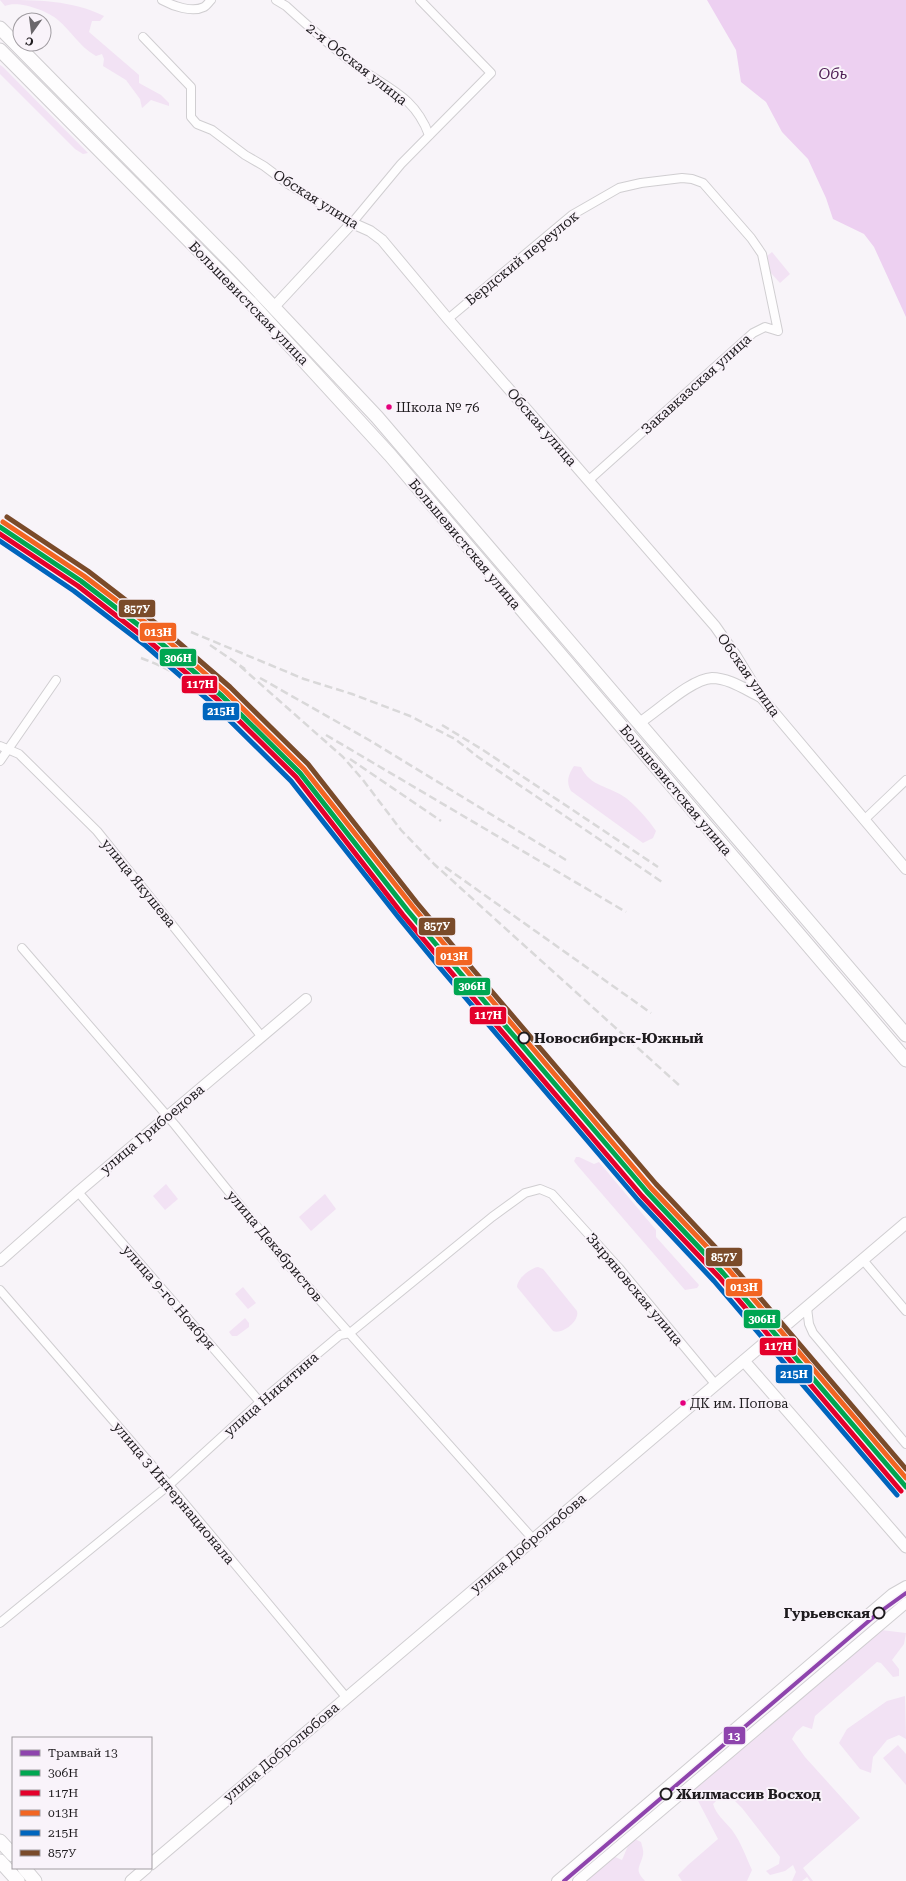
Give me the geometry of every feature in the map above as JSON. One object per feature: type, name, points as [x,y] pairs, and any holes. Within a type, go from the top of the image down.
[{"type":"main road","name":"Большевистская улица","points":[[0,28],[231,262],[401,444],[906,1035]]},
{"type":"main road","name":"Большевистская улица","points":[[0,50],[250,302],[385,449],[906,1060]]},
{"type":"main road","name":"улица Добролюбова","points":[[152,1863],[906,1223]]},
{"type":"main road","points":[[744,1361],[906,1547]]},
{"type":"main road","points":[[0,1840],[12,1855]]},
{"type":"main road","points":[[0,1861],[18,1881]]},
{"type":"main road","points":[[25,1869],[35,1881]]},
{"type":"main road","points":[[130,1881],[145,1869]]},
{"type":"street","points":[[162,0],[171,5],[189,9],[204,7],[211,0]]},
{"type":"street","name":"2-я Обская улица","points":[[276,0],[286,6],[358,66],[405,98],[423,120],[429,135]]},
{"type":"street","points":[[274,308],[402,164],[491,73],[420,0]]},
{"type":"street","name":"Обская улица","points":[[143,37],[191,88],[191,117],[197,124],[212,130],[245,155],[264,166],[288,184],[370,231],[382,240],[448,319],[715,626],[736,656],[761,697],[906,869]]},
{"type":"street","name":"Закавказская улица","points":[[589,480],[753,333],[765,327],[778,331],[762,254],[703,183],[692,179],[682,178],[641,183],[619,188]]},
{"type":"street","name":"Бердский переулок","points":[[448,319],[572,215],[619,188]]},
{"type":"street","points":[[640,723],[698,681],[712,678],[726,680],[761,697]]},
{"type":"street","points":[[0,761],[56,680]]},
{"type":"street","name":"улица Якушева","points":[[0,746],[20,754],[97,831],[262,1037]]},
{"type":"street","points":[[864,820],[906,780]]},
{"type":"street","name":"улица Декабристов","points":[[22,948],[168,1116],[284,1260],[532,1539]]},
{"type":"street","name":"улица Грибоедова","points":[[0,1261],[78,1192],[306,999]]},
{"type":"street","name":"улица Никитина","points":[[0,1623],[169,1485],[260,1402],[340,1335],[350,1333],[492,1217],[525,1193],[540,1189],[552,1194]]},
{"type":"street","name":"улица 9-го Ноября","points":[[78,1192],[260,1402]]},
{"type":"street","name":"Зыряновская улица","points":[[552,1194],[618,1268],[716,1385]]},
{"type":"street","points":[[863,1260],[906,1311]]},
{"type":"street","name":"улица 3 Интернационала","points":[[0,1290],[169,1485],[346,1697]]},
{"type":"street","points":[[807,1308],[809,1324],[813,1332],[906,1444]]},
{"type":"street","points":[[557,1881],[892,1594],[906,1586]]},
{"type":"street","points":[[578,1881],[906,1603]]},
{"type":"shaded area","points":[[0,0],[54,2],[79,7],[104,16],[100,21],[92,21],[89,32],[139,75],[139,83],[161,95],[169,103],[169,106],[151,100],[142,108],[140,99],[126,80],[103,66],[104,59],[102,54],[96,56],[80,44],[67,29],[52,16],[52,12],[45,12],[32,7],[17,4],[5,6]]},
{"type":"shaded area","points":[[0,65],[88,153],[83,154],[75,149],[0,74]]},
{"type":"shaded area","points":[[772,252],[790,274],[780,283],[770,272],[767,256]]},
{"type":"shaded area","points":[[574,766],[581,767],[590,779],[626,798],[638,809],[656,831],[653,838],[643,843],[571,791],[568,778]]},
{"type":"shaded area","points":[[576,1157],[594,1164],[599,1162],[656,1230],[656,1237],[699,1285],[697,1288],[685,1290],[577,1165],[574,1161]]},
{"type":"shaded area","points":[[166,1184],[178,1199],[165,1210],[153,1196]]},
{"type":"shaded area","points":[[325,1194],[336,1209],[311,1231],[299,1217]]},
{"type":"shaded area","points":[[538,1267],[543,1269],[577,1311],[576,1319],[573,1323],[561,1331],[553,1331],[517,1287],[524,1274],[531,1269]]},
{"type":"shaded area","points":[[243,1287],[256,1303],[248,1309],[235,1294]]},
{"type":"shaded area","points":[[245,1318],[249,1323],[249,1327],[237,1336],[232,1336],[229,1332]]},
{"type":"shaded area","points":[[881,1630],[906,1633],[904,1644],[892,1660],[899,1669],[899,1676],[893,1677],[881,1663],[877,1662],[815,1716],[812,1729],[803,1726],[796,1732],[792,1739],[805,1757],[860,1818],[803,1868],[813,1881],[810,1881],[807,1877],[802,1881],[792,1881],[796,1872],[793,1865],[785,1871],[770,1875],[766,1871],[779,1864],[780,1857],[742,1808],[727,1793],[723,1794],[713,1804],[719,1815],[732,1830],[741,1845],[752,1870],[747,1881],[682,1881],[678,1875],[718,1839],[695,1795],[695,1788]]},
{"type":"shaded area","points":[[905,1696],[906,1739],[899,1735],[887,1740],[873,1757],[871,1773],[860,1769],[839,1743],[847,1729],[887,1701]]},
{"type":"shaded area","points":[[898,1745],[906,1754],[906,1785],[883,1758]]},
{"type":"shaded area","points":[[635,1839],[641,1842],[643,1848],[639,1871],[645,1881],[588,1881],[589,1874],[611,1855],[622,1860],[630,1841]]},
{"type":"water","name":"Обь","points":[[707,0],[906,0],[906,317],[874,247],[864,234],[833,219],[826,198],[808,159],[782,132],[766,102],[741,82],[736,50]]},
{"type":"railway","points":[[191,632],[304,679],[352,694],[410,716],[455,739],[478,757],[662,882]]},
{"type":"railway","points":[[210,645],[245,669]]},
{"type":"railway","points":[[141,658],[173,672],[203,690],[259,732]]},
{"type":"railway","points":[[240,666],[343,757],[363,780],[401,830],[434,864],[680,1086]]},
{"type":"railway","points":[[260,678],[369,740],[566,860]]},
{"type":"railway","points":[[442,725],[483,750],[658,867]]},
{"type":"railway","points":[[326,735],[626,912]]},
{"type":"railway","points":[[350,759],[441,821]]},
{"type":"railway","points":[[445,867],[651,1013]]},
{"type":"tram line","name":"13","points":[[564,1881],[877,1614],[906,1593]]},
{"type":"transit line","name":"857У","points":[[7,517],[88,571],[162,628],[230,687],[308,764],[417,903],[459,953],[656,1184],[732,1265],[906,1469]]},
{"type":"transit line","name":"013Н","points":[[3,522],[84,576],[158,632],[226,692],[304,769],[413,907],[651,1188],[728,1269],[906,1478]]},
{"type":"transit line","name":"306Н","points":[[0,527],[81,581],[154,637],[222,696],[300,773],[408,911],[450,961],[647,1192],[723,1273],[906,1487]]},
{"type":"transit line","name":"117Н","points":[[0,534],[78,586],[150,642],[218,700],[296,777],[403,915],[445,965],[642,1196],[719,1277],[901,1491]]},
{"type":"transit line","name":"215Н","points":[[0,541],[74,591],[146,646],[214,705],[291,781],[441,969],[638,1200],[714,1281],[897,1495]]},
{"type":"place","name":"Школа № 76","points":[[389,407]]},
{"type":"place","name":"Новосибирск-Южный","points":[[524,1038]]},
{"type":"place","name":"ДК им. Попова","points":[[683,1403]]},
{"type":"place","name":"Гурьевская","points":[[879,1613]]},
{"type":"place","name":"Жилмассив Восход","points":[[666,1794]]}]
